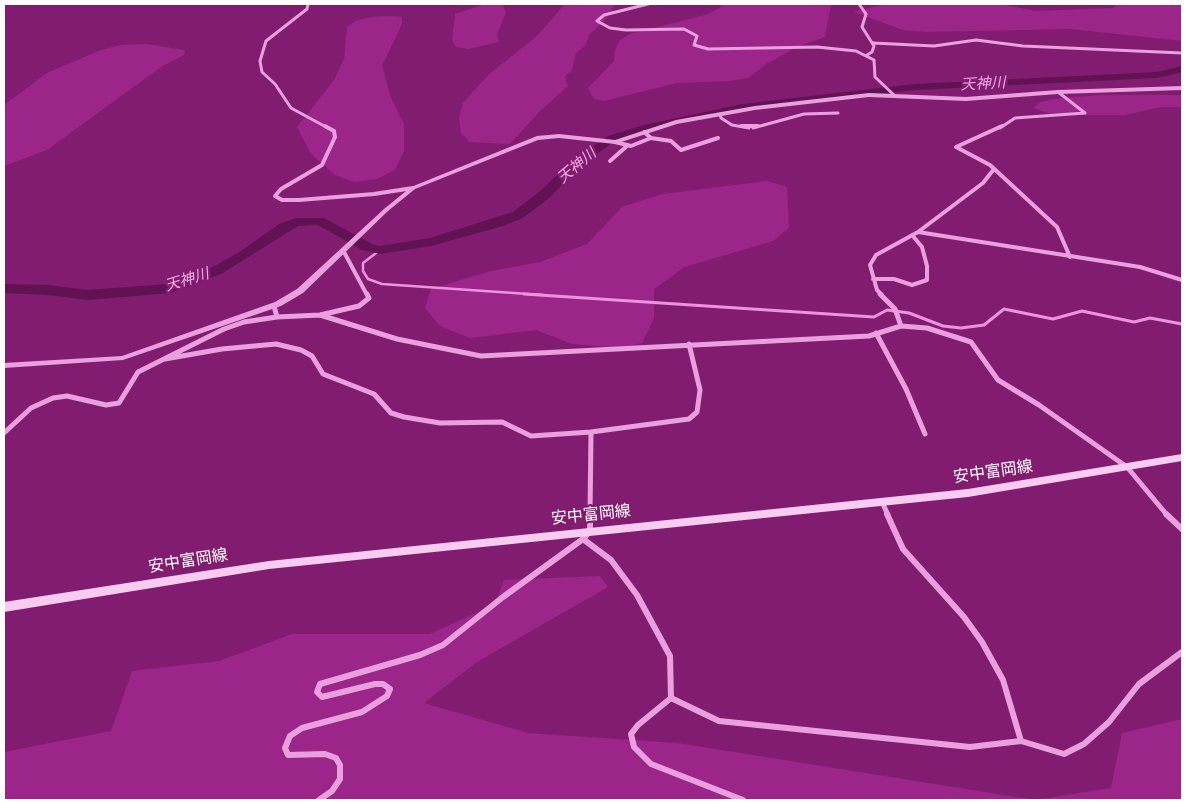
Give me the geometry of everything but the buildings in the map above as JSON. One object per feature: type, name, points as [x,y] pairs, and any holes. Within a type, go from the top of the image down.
[{"type":"main road","name":"安中富岡線","points":[[4,606],[269,565],[586,535],[1010,487],[1182,457]]},
{"type":"street","points":[[308,4],[307,9],[266,41],[260,61],[262,72],[275,84],[291,108],[334,131],[335,137],[322,165],[281,189],[274,196],[282,200],[374,194],[413,188],[537,138],[559,136],[613,142],[627,146]]},
{"type":"street","points":[[648,4],[609,13],[599,17],[597,21],[610,28],[626,30],[684,29],[697,36],[692,42],[694,45],[708,49],[824,47],[846,49],[867,55],[874,60],[875,77],[892,93]]},
{"type":"street","points":[[859,4],[866,14],[862,27],[874,46],[872,52],[867,55]]},
{"type":"street","points":[[873,43],[934,46],[976,40],[1023,46],[1182,53]]},
{"type":"street","points":[[613,142],[676,122],[720,114],[892,93],[966,99],[1058,92],[1182,88]]},
{"type":"street","points":[[1058,92],[1085,113],[1015,118],[999,128],[956,147],[994,169],[1057,228],[1065,240],[1070,258]]},
{"type":"street","points":[[720,114],[721,118],[732,125],[752,128],[785,121],[804,114],[838,112]]},
{"type":"street","points":[[644,132],[651,138]]},
{"type":"street","points":[[610,161],[627,146],[651,138],[671,141],[683,150],[718,138]]},
{"type":"street","points":[[901,326],[895,308],[877,290],[870,265],[876,255],[918,232],[983,183],[994,169]]},
{"type":"street","points":[[4,366],[124,358],[274,306],[300,292],[413,188]]},
{"type":"street","points":[[918,232],[1070,258],[1140,267],[1182,280]]},
{"type":"street","points":[[873,279],[894,279],[912,285],[927,280],[927,266],[922,247],[912,235]]},
{"type":"street","points":[[4,433],[31,408],[53,398],[67,396],[106,405],[118,403],[138,372],[178,354],[200,340],[224,329],[244,322],[277,317],[320,316],[358,306],[369,298],[347,249]]},
{"type":"street","points":[[274,306],[277,317]]},
{"type":"street","points":[[320,316],[397,338],[433,345],[454,352],[481,356],[846,337],[876,333],[901,326],[927,328],[970,342],[998,380],[1039,405],[1127,467],[1164,512],[1182,529]]},
{"type":"street","points":[[876,333],[906,389],[925,434]]},
{"type":"street","points":[[165,359],[222,349],[276,344],[301,350],[312,356],[322,374],[374,394],[391,413],[440,423],[502,422],[531,436],[591,432],[689,419],[697,412],[700,390],[689,344]]},
{"type":"street","points":[[591,432],[586,535],[611,560],[637,594],[670,656],[671,698]]},
{"type":"street","points":[[882,502],[903,549],[964,617],[982,642],[1003,680],[1021,741]]},
{"type":"street","points":[[319,800],[332,791],[340,778],[340,765],[336,758],[325,754],[288,755],[285,748],[290,736],[302,728],[362,712],[386,696],[390,689],[383,684],[375,684],[322,698],[318,692],[320,684],[420,655],[443,645],[586,535]]},
{"type":"street","points":[[671,698],[719,721],[970,748],[1021,741],[1064,754],[1084,744],[1109,722],[1139,684],[1182,652]]},
{"type":"street","points":[[671,698],[638,725],[631,734],[634,747],[651,764],[743,800]]},
{"type":"shaded area","points":[[502,4],[506,12],[497,35],[499,42],[468,49],[456,47],[452,40],[455,14],[482,5]]},
{"type":"shaded area","points":[[565,4],[615,4],[606,19],[590,34],[585,46],[576,53],[572,70],[565,76],[568,86],[539,112],[510,144],[470,142],[461,133],[459,118],[463,103],[488,75],[537,36]]},
{"type":"shaded area","points":[[722,4],[831,4],[825,37],[797,47],[768,63],[748,78],[730,81],[677,83],[604,101],[595,99],[591,94],[588,88],[614,61],[615,50],[620,40],[630,34],[705,15],[720,8]]},
{"type":"shaded area","points":[[884,4],[1002,4],[1035,11],[1113,8],[1117,4],[1182,4],[1182,41],[1070,29],[925,32],[903,30],[854,12]]},
{"type":"shaded area","points":[[370,17],[402,17],[402,24],[382,66],[391,98],[404,124],[404,151],[395,170],[377,179],[354,182],[335,175],[311,154],[297,127],[334,80],[344,59],[347,27],[356,21]]},
{"type":"shaded area","points":[[146,44],[185,50],[184,55],[161,67],[47,150],[4,166],[4,105],[47,73],[98,51],[120,45]]},
{"type":"shaded area","points":[[1103,95],[1182,95],[1182,107],[1161,107],[1125,115],[1054,115],[1033,108],[1041,102],[1060,98]]},
{"type":"shaded area","points":[[767,181],[787,187],[789,228],[773,241],[685,267],[654,289],[654,318],[642,343],[620,348],[572,344],[536,330],[470,338],[440,326],[425,308],[431,289],[491,271],[540,262],[587,244],[622,207],[662,194]]},
{"type":"shaded area","points":[[600,576],[608,587],[477,662],[424,703],[528,733],[678,743],[1035,800],[4,800],[4,752],[111,731],[132,671],[219,661],[292,634],[430,634],[495,604],[504,580]]},
{"type":"shaded area","points":[[1182,719],[1182,800],[1035,800],[1111,788],[1122,733]]},
{"type":"waterway","name":"天神川","points":[[4,289],[48,290],[88,295],[170,288],[216,271],[246,254],[284,227],[296,222],[319,221],[330,225],[367,247],[380,250],[431,242],[498,223],[518,215],[544,195],[576,164],[612,138],[644,128],[743,107],[915,87],[1157,75],[1182,69]]},
{"type":"waterway","points":[[380,250],[363,263],[363,271],[368,279],[382,284],[543,295]]},
{"type":"waterway","points":[[524,294],[874,317],[887,310],[909,313],[943,326],[961,328],[984,325],[1004,309],[1053,319],[1082,311],[1134,322],[1150,318],[1182,324]]}]
